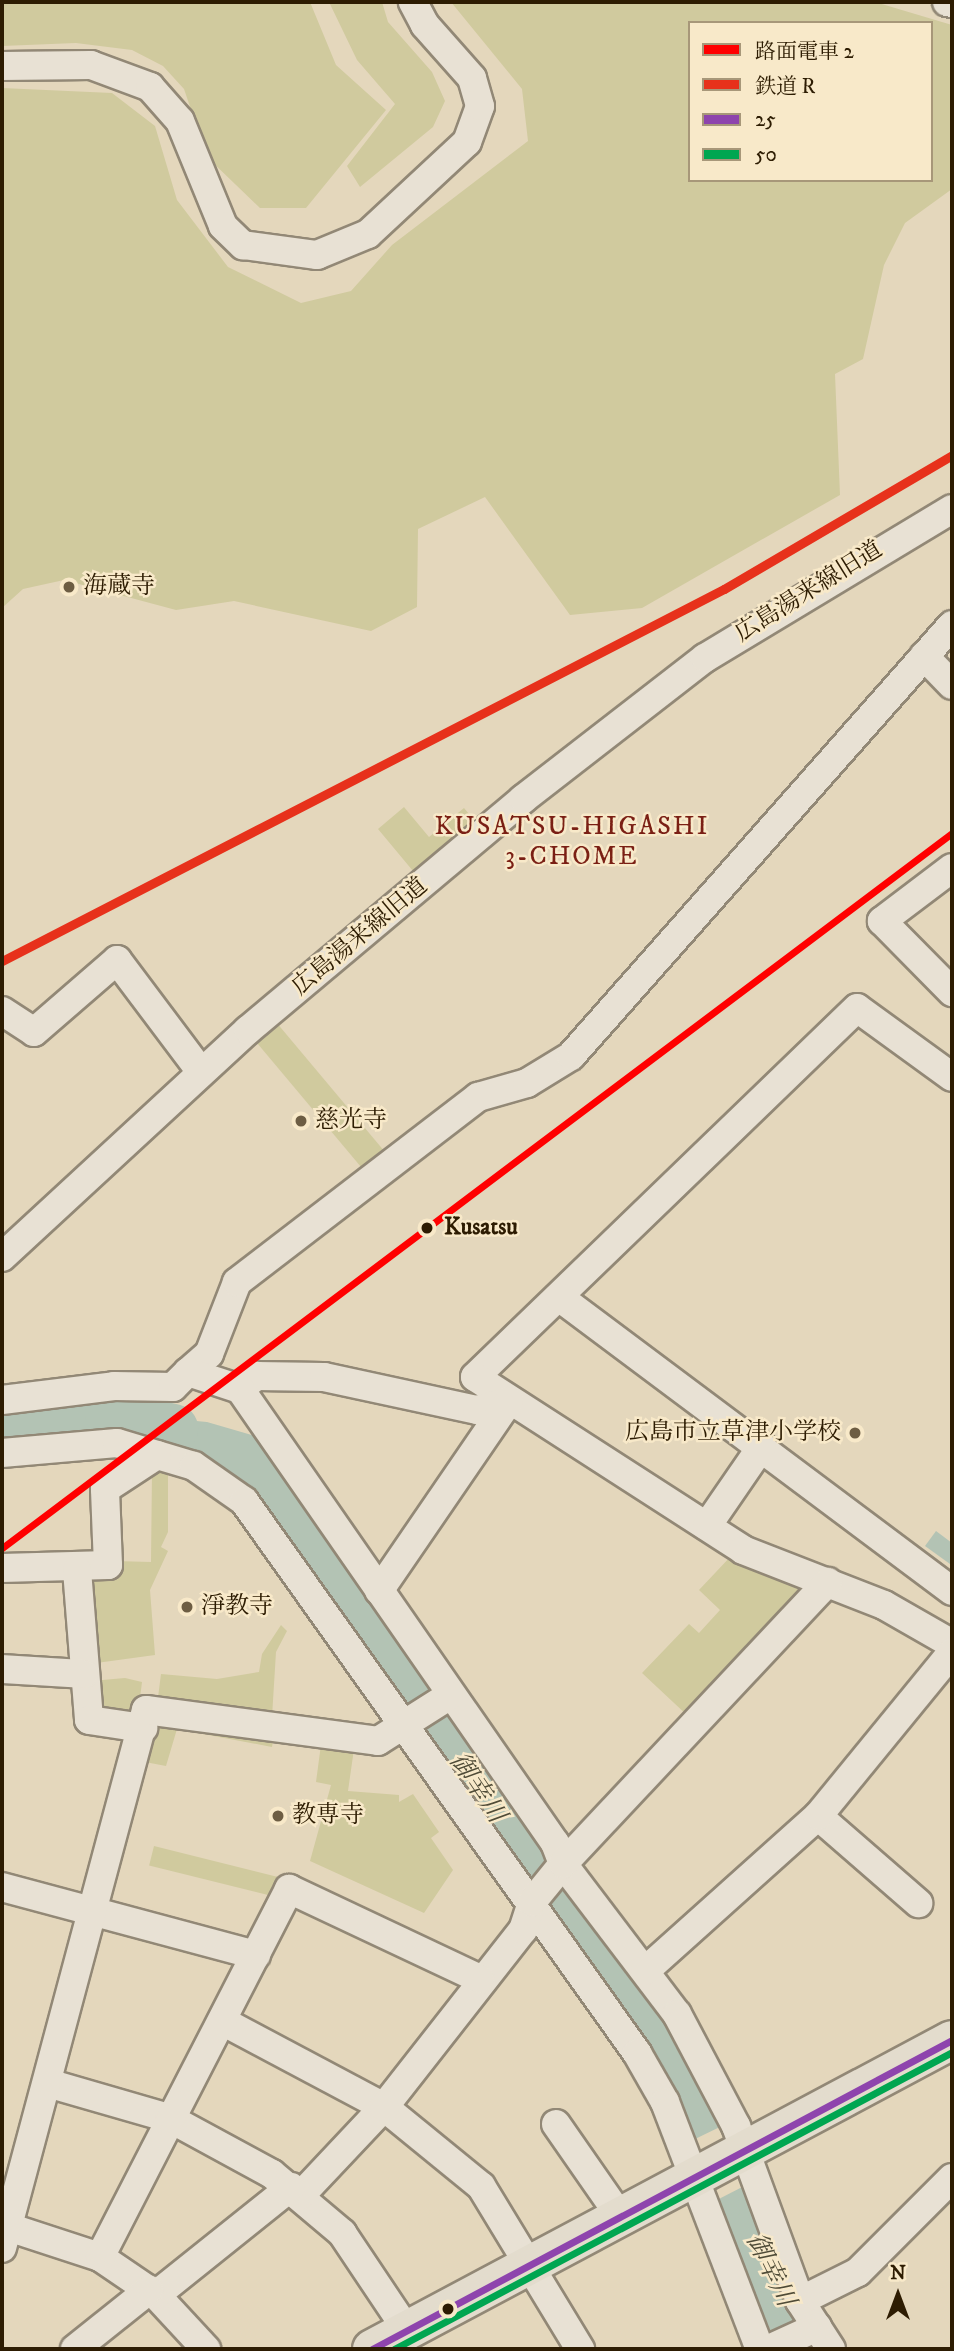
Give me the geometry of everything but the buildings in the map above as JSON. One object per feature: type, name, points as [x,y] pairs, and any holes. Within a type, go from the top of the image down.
[{"type":"highway","points":[[372,2349],[952,2040]]},
{"type":"street","points":[[2,66],[91,65],[150,87],[180,121],[223,226],[243,245],[317,255],[368,233],[467,142],[480,106],[472,78],[425,25],[414,2]]},
{"type":"street","name":"広島湯来線旧道","points":[[2,1257],[201,1072],[523,799],[705,657],[952,509]]},
{"type":"street","points":[[2,1400],[114,1386],[173,1387],[209,1354],[237,1282],[478,1097],[527,1083],[571,1056],[952,625]]},
{"type":"street","points":[[924,656],[952,685]]},
{"type":"street","points":[[952,868],[882,921],[952,992]]},
{"type":"street","points":[[2,1012],[34,1032],[117,960],[201,1072]]},
{"type":"street","points":[[952,1077],[857,1008],[475,1377],[509,1401],[782,1570],[828,1582],[952,1644]]},
{"type":"street","points":[[559,1297],[952,1591]]},
{"type":"street","points":[[2,1453],[117,1443],[194,1466],[244,1501],[638,2053],[665,2102],[768,2349],[819,2335],[800,2301],[712,2074],[645,1971],[563,1868],[555,1843],[447,1698],[379,1591],[240,1389],[188,1373]]},
{"type":"street","points":[[240,1389],[256,1376],[324,1377],[477,1410],[509,1401]]},
{"type":"street","points":[[379,1591],[509,1401]]},
{"type":"street","points":[[708,1526],[762,1447]]},
{"type":"street","points":[[2,1568],[77,1570],[107,1565],[104,1489],[157,1455]]},
{"type":"street","points":[[77,1570],[89,1720],[143,1728]]},
{"type":"street","points":[[75,2349],[296,2191],[384,2106],[563,1868],[828,1582]]},
{"type":"street","points":[[645,1971],[818,1816],[952,1651]]},
{"type":"street","points":[[2,1669],[84,1674]]},
{"type":"street","points":[[206,2349],[153,2293],[100,2257],[4,2233],[51,2084],[146,1710],[378,1741],[447,1698]]},
{"type":"street","points":[[818,1816],[918,1903]]},
{"type":"street","points":[[2,1887],[97,1907],[256,1955]]},
{"type":"street","points":[[100,2257],[169,2118],[289,1889],[480,1979]]},
{"type":"street","points":[[222,2021],[384,2106],[481,2186],[533,2263],[580,2349]]},
{"type":"street","points":[[51,2084],[169,2118],[296,2191],[360,2254],[407,2330]]},
{"type":"street","points":[[556,2124],[620,2216]]},
{"type":"street","points":[[800,2301],[858,2272],[952,2178]]},
{"type":"shaded area","points":[[2,2],[310,2],[336,65],[386,110],[306,208],[260,208],[207,157],[184,89],[163,66],[132,50],[76,43],[2,46]]},
{"type":"shaded area","points":[[329,2],[382,2],[388,22],[432,72],[445,101],[433,127],[360,187],[347,166],[395,104],[357,60]]},
{"type":"shaded area","points":[[451,2],[875,2],[952,25],[952,189],[905,223],[884,265],[863,359],[835,374],[840,495],[642,608],[570,615],[485,497],[418,529],[417,607],[371,631],[234,601],[176,610],[64,580],[23,589],[2,608],[2,88],[112,93],[155,126],[177,200],[228,267],[301,303],[351,291],[392,245],[528,141],[522,89]]},
{"type":"shaded area","points":[[404,807],[429,837],[464,808],[474,820],[413,871],[378,829]]},
{"type":"shaded area","points":[[276,1022],[392,1161],[371,1179],[255,1040]]},
{"type":"shaded area","points":[[168,1469],[168,1532],[161,1547],[168,1551],[150,1590],[155,1655],[89,1664],[82,1575],[114,1561],[151,1562],[152,1471]]},
{"type":"shaded area","points":[[732,1555],[809,1591],[689,1717],[642,1673],[689,1624],[699,1633],[720,1610],[699,1590]]},
{"type":"shaded area","points":[[281,1625],[287,1631],[276,1652],[272,1717],[157,1705],[161,1674],[217,1679],[259,1672],[262,1654]]},
{"type":"shaded area","points":[[125,1678],[142,1682],[137,1721],[94,1715],[91,1681]]},
{"type":"shaded area","points":[[153,1715],[275,1729],[272,1747],[177,1729],[166,1766],[145,1762],[134,1814],[129,1813]]},
{"type":"shaded area","points":[[322,1737],[355,1742],[348,1791],[399,1795],[399,1802],[413,1794],[439,1832],[431,1838],[453,1870],[424,1913],[310,1861],[331,1785],[316,1782]]},
{"type":"shaded area","points":[[154,1846],[286,1879],[281,1898],[149,1865]]},
{"type":"water","points":[[109,1413],[207,1422],[262,1438],[705,2077],[817,2349],[778,2349],[691,2141],[222,1472]]},
{"type":"water","points":[[936,1531],[952,1543],[950,1564],[925,1546]]},
{"type":"pier","points":[[728,2123],[750,2183],[713,2202],[691,2141]]},
{"type":"waterway","name":"御幸川","points":[[2,1426],[109,1413],[173,1428]]},
{"type":"tram line","name":"2","points":[[2,1548],[952,833]]},
{"type":"rail line","name":"R","points":[[2,961],[724,589],[952,455]]},
{"type":"transit line","name":"25","points":[[372,2349],[952,2040]]},
{"type":"transit line","name":"50","points":[[394,2349],[952,2052]]},
{"type":"place","name":"海蔵寺","points":[[69,587]]},
{"type":"place","name":"慈光寺","points":[[301,1121]]},
{"type":"place","name":"Kusatsu","points":[[427,1228]]},
{"type":"place","name":"広島市立草津小学校","points":[[855,1433]]},
{"type":"place","name":"淨教寺","points":[[187,1607]]},
{"type":"place","name":"教専寺","points":[[278,1816]]},
{"type":"district","name":"KUSATSU-HIGASHI 3-CHOME","points":[[572,842]]}]
